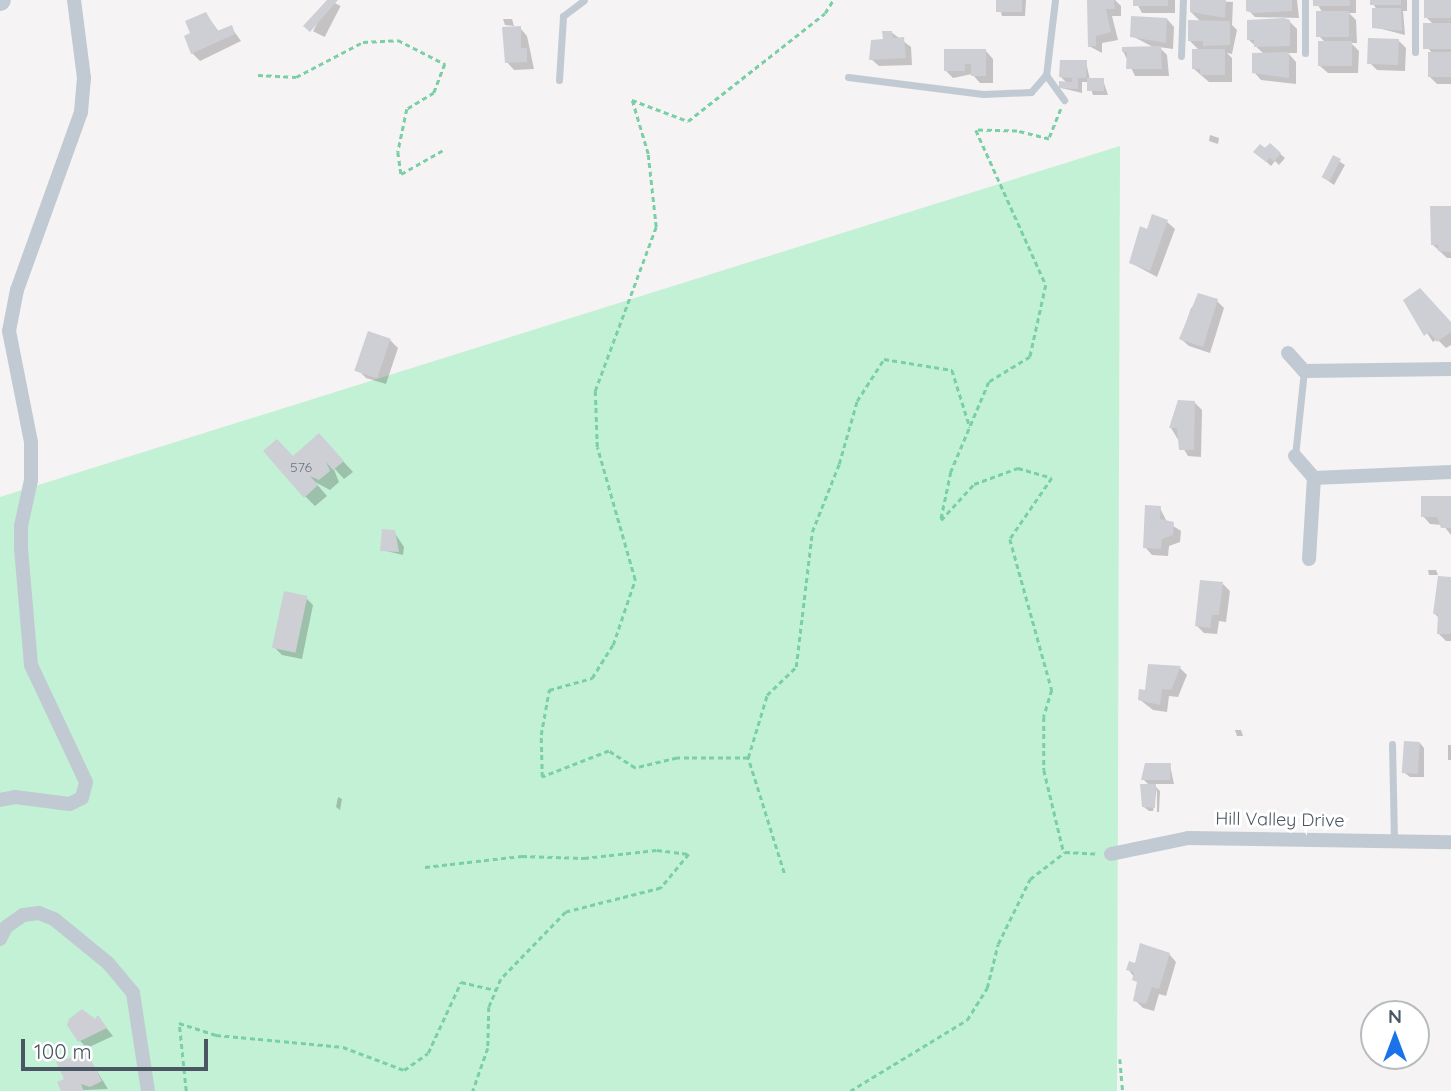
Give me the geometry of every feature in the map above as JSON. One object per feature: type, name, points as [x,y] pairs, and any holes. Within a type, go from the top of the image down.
[{"type":"street","points":[[0,800],[15,797],[70,804],[82,798],[86,782],[31,666],[21,526],[31,480],[31,442],[9,331],[17,290],[81,112],[84,78],[74,0]]},
{"type":"street","points":[[1288,353],[1304,371],[1451,369]]},
{"type":"street","points":[[1295,456],[1314,478],[1308,559]]},
{"type":"street","points":[[1314,478],[1451,472]]},
{"type":"street","name":"Hill Valley Drive","points":[[1111,854],[1188,838],[1451,842]]},
{"type":"street","points":[[0,939],[6,927],[23,915],[39,913],[64,925],[108,963],[133,993],[148,1091]]},
{"type":"lane","points":[[559,80],[563,16],[584,0]]},
{"type":"lane","points":[[848,77],[983,94],[1031,92],[1046,75],[1055,0]]},
{"type":"lane","points":[[1181,56],[1183,0]]},
{"type":"lane","points":[[1305,0],[1305,53]]},
{"type":"lane","points":[[1415,0],[1415,52]]},
{"type":"lane","points":[[1046,75],[1064,100]]},
{"type":"lane","points":[[1295,456],[1304,371]]},
{"type":"lane","points":[[1392,744],[1394,841]]},
{"type":"path","points":[[748,758],[677,758],[635,768],[609,751],[542,777],[541,735],[549,690],[592,678],[613,645],[635,580],[597,447],[595,391],[656,227],[648,154],[632,100],[688,121],[815,22],[833,0]]},
{"type":"path","points":[[258,75],[296,77],[363,42],[398,40],[445,64],[434,93],[407,109],[398,152],[401,174],[445,149]]},
{"type":"path","points":[[1064,100],[1049,139],[1017,131],[976,130],[1045,285],[1030,357],[989,382],[951,472],[941,520],[974,484],[1018,468],[1052,478],[1010,539],[1052,690],[1044,717],[1044,770],[1064,853]]},
{"type":"path","points":[[784,873],[748,758],[767,695],[796,667],[812,531],[839,464],[857,401],[884,359],[952,370],[970,428]]},
{"type":"path","points":[[425,867],[522,856],[584,858],[657,850],[689,854],[661,888],[566,912],[496,990],[489,1007],[488,1048],[473,1091]]},
{"type":"path","points":[[850,1091],[967,1020],[987,988],[998,944],[1030,879],[1064,853],[1111,854]]},
{"type":"path","points":[[186,1091],[180,1023],[216,1035],[344,1047],[404,1070],[428,1052],[461,982],[496,990]]},
{"type":"path","points":[[1120,1059],[1123,1091]]},
{"type":"green space","points":[[1120,146],[1117,1091],[0,1091],[0,497]]},
{"type":"building","points":[[327,0],[338,0],[310,32],[303,26]]},
{"type":"building","points":[[996,0],[1022,0],[1022,12],[996,12]]},
{"type":"building","points":[[1087,0],[1114,0],[1115,9],[1106,9],[1111,32],[1096,36],[1096,46],[1088,47]]},
{"type":"building","points":[[1133,0],[1168,0],[1168,6],[1133,6]]},
{"type":"building","points":[[1190,0],[1226,0],[1225,18],[1190,12]]},
{"type":"building","points":[[1246,0],[1292,0],[1292,11],[1253,13],[1246,11]]},
{"type":"building","points":[[1313,0],[1350,0],[1350,6],[1313,6]]},
{"type":"building","points":[[1370,0],[1401,0],[1401,5],[1370,5]]},
{"type":"building","points":[[1424,0],[1451,0],[1451,18],[1424,18]]},
{"type":"building","points":[[1372,8],[1401,8],[1402,31],[1372,28]]},
{"type":"building","points":[[1316,11],[1349,11],[1349,37],[1316,37]]},
{"type":"building","points":[[206,12],[217,31],[232,25],[235,34],[191,54],[184,36],[190,33],[185,21]]},
{"type":"building","points":[[1131,16],[1167,18],[1166,43],[1130,37]]},
{"type":"building","points":[[1188,20],[1230,21],[1230,45],[1203,46],[1203,41],[1188,41]]},
{"type":"building","points":[[1247,20],[1290,20],[1290,46],[1254,47],[1254,40],[1247,40]]},
{"type":"building","points":[[1423,23],[1451,23],[1451,49],[1423,49]]},
{"type":"building","points":[[521,26],[521,48],[527,48],[527,62],[505,63],[502,27]]},
{"type":"building","points":[[882,31],[892,31],[893,38],[904,37],[906,58],[869,60],[871,40],[883,39]]},
{"type":"building","points":[[1368,38],[1399,39],[1398,65],[1367,64]]},
{"type":"building","points":[[1318,41],[1352,41],[1352,66],[1318,66]]},
{"type":"building","points":[[1161,46],[1162,69],[1126,69],[1127,52],[1122,52],[1122,47]]},
{"type":"building","points":[[944,49],[986,49],[986,76],[971,76],[971,64],[965,64],[965,71],[944,71]]},
{"type":"building","points":[[1192,49],[1225,49],[1225,75],[1200,75],[1200,69],[1192,69]]},
{"type":"building","points":[[1289,52],[1289,78],[1252,73],[1252,53]]},
{"type":"building","points":[[1428,52],[1451,52],[1451,77],[1428,77]]},
{"type":"building","points":[[1060,60],[1087,60],[1086,78],[1078,78],[1078,89],[1059,88],[1059,81],[1072,82],[1072,78],[1059,77]]},
{"type":"building","points":[[1087,78],[1104,78],[1104,91],[1087,91]]},
{"type":"building","points":[[1270,143],[1281,153],[1274,162],[1270,158],[1266,162],[1253,152],[1260,144],[1265,148]]},
{"type":"building","points":[[1333,155],[1341,159],[1330,181],[1322,177]]},
{"type":"building","points":[[1430,206],[1451,206],[1451,252],[1438,251],[1438,245],[1431,245]]},
{"type":"building","points":[[1152,214],[1168,220],[1150,271],[1129,263],[1140,226],[1147,229]]},
{"type":"building","points":[[1420,288],[1451,322],[1451,332],[1437,342],[1429,332],[1424,336],[1403,300]]},
{"type":"building","points":[[1198,293],[1218,299],[1203,347],[1179,339]]},
{"type":"building","points":[[368,331],[391,339],[377,379],[354,371]]},
{"type":"building","points":[[1178,400],[1195,401],[1194,450],[1179,450],[1177,428],[1169,428]]},
{"type":"building","points":[[319,433],[344,461],[333,470],[326,462],[330,471],[319,480],[310,476],[318,485],[304,498],[263,451],[277,439],[293,456]]},
{"type":"building","points":[[1421,496],[1451,496],[1451,528],[1441,528],[1437,517],[1421,517]]},
{"type":"building","points":[[1145,505],[1161,506],[1160,519],[1174,522],[1173,535],[1162,539],[1161,549],[1143,548]]},
{"type":"building","points":[[382,529],[395,530],[399,552],[380,551]]},
{"type":"building","points":[[1438,576],[1451,577],[1451,634],[1437,634],[1438,614],[1433,614]]},
{"type":"building","points":[[1200,580],[1223,582],[1219,615],[1212,615],[1210,628],[1195,626]]},
{"type":"building","points":[[284,591],[307,596],[295,653],[272,648]]},
{"type":"building","points":[[1148,664],[1181,666],[1171,690],[1162,689],[1160,705],[1138,700],[1139,689],[1145,690]]},
{"type":"building","points":[[1404,741],[1420,742],[1418,774],[1402,773]]},
{"type":"building","points":[[1145,763],[1171,763],[1170,780],[1141,780]]},
{"type":"building","points":[[1140,784],[1156,784],[1155,808],[1142,807]]},
{"type":"building","points":[[1140,943],[1170,953],[1159,989],[1152,987],[1146,1004],[1133,1001],[1137,982],[1132,980],[1134,972],[1126,970],[1129,961],[1135,963]]},
{"type":"building","points":[[82,1009],[95,1019],[98,1015],[107,1028],[78,1042],[67,1025],[69,1019]]},
{"type":"building","points":[[87,1053],[102,1081],[90,1087],[81,1084],[84,1091],[61,1091],[57,1082],[64,1079],[56,1062]]}]
